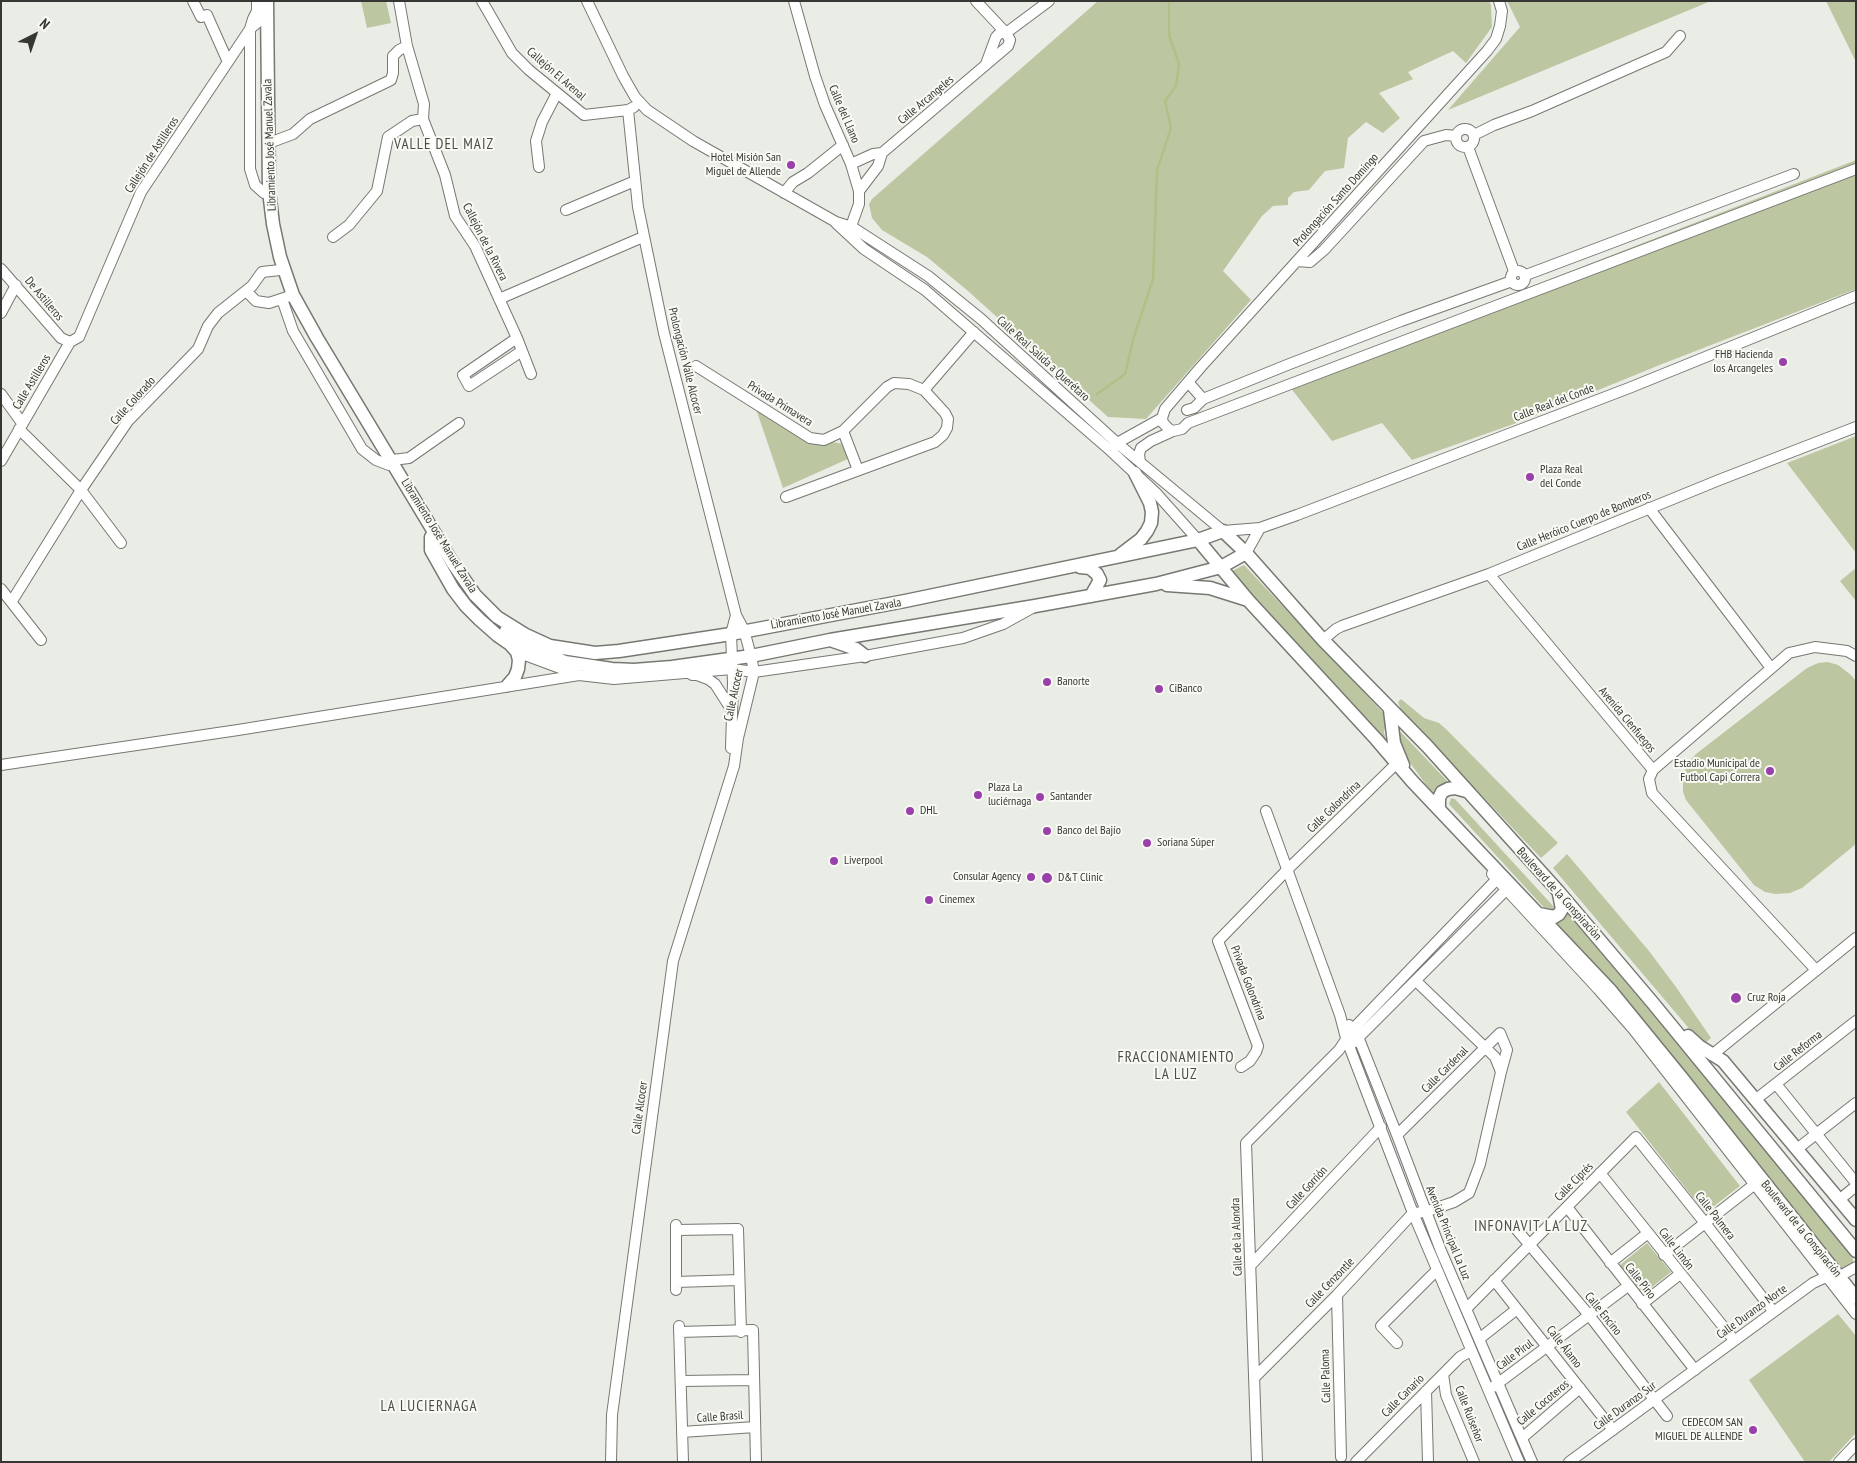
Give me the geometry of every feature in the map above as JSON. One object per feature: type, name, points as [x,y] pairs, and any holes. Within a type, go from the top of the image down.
[{"type":"main road","name":"Libramiento José Manuel Zavala","points":[[265,1],[263,18],[264,193],[268,223],[286,297],[452,562],[475,595],[496,616],[526,635],[550,646],[595,653],[619,651],[731,634],[744,630],[906,601],[1198,540],[1223,531]]},
{"type":"main road","name":"Libramiento José Manuel Zavala","points":[[265,1],[269,191],[280,257],[294,295],[431,537],[470,598],[494,622],[523,644],[565,662],[589,667],[634,670],[732,664],[751,656],[830,640],[1156,584]]},
{"type":"main road","points":[[1115,558],[1141,539],[1151,523],[1152,512],[1150,502],[1137,468]]},
{"type":"main road","name":"Boulevard de la Conspiración","points":[[1223,531],[1246,552],[1323,640],[1427,746],[1558,891],[1652,1002],[1856,1251]]},
{"type":"main road","points":[[431,537],[431,550],[453,589],[480,620],[517,652],[519,660],[518,669],[515,677],[508,685]]},
{"type":"main road","name":"Boulevard de la Conspiración","points":[[1198,540],[1248,600],[1412,781],[1611,991],[1856,1298]]},
{"type":"main road","points":[[1156,584],[1221,567],[1246,552]]},
{"type":"main road","points":[[1077,566],[1090,568],[1097,574],[1100,580],[1091,596]]},
{"type":"main road","points":[[1156,584],[1210,588],[1248,600]]},
{"type":"main road","points":[[830,640],[856,649],[865,656]]},
{"type":"main road","points":[[1390,710],[1394,743],[1399,758],[1412,781]]},
{"type":"main road","points":[[1439,809],[1439,798],[1442,792],[1455,788],[1466,791]]},
{"type":"main road","points":[[1540,914],[1554,917],[1559,914],[1562,909],[1558,891]]},
{"type":"main road","points":[[1652,1002],[1699,1046],[1722,1061],[1856,1220]]},
{"type":"street","points":[[193,1],[201,17],[208,15],[228,62]]},
{"type":"street","points":[[257,1],[257,11],[252,19],[250,29],[250,169],[255,185],[264,193]]},
{"type":"street","points":[[333,237],[349,225],[377,191],[388,137],[412,121],[423,119],[424,104],[407,46],[399,1]]},
{"type":"street","name":"Callejón El Arenal","points":[[482,1],[512,52],[584,115],[628,110],[641,104]]},
{"type":"street","name":"Calle Real Salida a Querétaro","points":[[587,1],[623,76],[635,97],[647,110],[693,141],[928,276],[981,319],[1137,468],[1223,531]]},
{"type":"street","name":"Calle del Llano","points":[[794,1],[815,76],[851,164],[859,192],[859,204],[850,231]]},
{"type":"street","points":[[976,1],[1006,33]]},
{"type":"street","name":"Calle Arcangeles","points":[[859,192],[878,166],[882,153],[986,65],[996,37],[1000,33],[1006,33],[1049,1]]},
{"type":"street","name":"Prolongación Santo Domingo","points":[[1168,406],[1487,51],[1496,39],[1500,26],[1502,11],[1499,1]]},
{"type":"street","name":"Callejón de Astilleros","points":[[70,342],[79,337],[141,192],[250,29],[263,18]]},
{"type":"street","points":[[1468,147],[1474,140],[1474,136],[1494,124],[1532,111],[1666,52],[1680,36]]},
{"type":"street","points":[[268,143],[293,134],[310,120],[391,80],[393,56],[398,50],[407,46]]},
{"type":"street","points":[[539,167],[536,141],[542,122],[557,93]]},
{"type":"street","name":"Prolongación Valle Alcocer","points":[[628,110],[643,237],[664,333],[736,615],[744,630]]},
{"type":"street","name":"Callejón de la Rivera","points":[[423,119],[445,175],[455,216],[475,246],[517,338],[531,374]]},
{"type":"street","points":[[1456,136],[1462,130],[1467,129],[1474,136]]},
{"type":"street","points":[[1297,261],[1310,262],[1324,250],[1424,141],[1446,135],[1456,136]]},
{"type":"street","points":[[1456,136],[1459,145],[1468,147]]},
{"type":"street","points":[[784,193],[793,182],[808,173],[843,145]]},
{"type":"street","points":[[1468,147],[1513,276]]},
{"type":"street","name":"Calle Arcangeles","points":[[851,164],[873,154],[882,153]]},
{"type":"street","points":[[1137,468],[1141,448],[1151,441],[1182,429],[1188,423],[1856,169]]},
{"type":"street","points":[[1114,447],[1162,418],[1168,406],[1176,404],[1186,409],[1194,408],[1203,399],[1522,271],[1526,276],[1794,174]]},
{"type":"street","points":[[566,210],[636,181]]},
{"type":"street","name":"Calle Real Salida a Querétaro","points":[[850,231],[864,249],[925,290],[1114,447]]},
{"type":"street","points":[[499,299],[643,237]]},
{"type":"street","name":"De Astilleros","points":[[1,269],[61,338],[70,342]]},
{"type":"street","name":"Calle Colorado","points":[[12,601],[81,490],[128,421],[198,349],[208,326],[218,312],[252,286],[262,272],[280,270]]},
{"type":"street","points":[[1,313],[16,284]]},
{"type":"street","points":[[246,291],[256,301],[269,303],[286,297]]},
{"type":"street","name":"Calle Real del Conde","points":[[1223,531],[1260,528],[1297,515],[1629,388],[1856,296]]},
{"type":"street","points":[[786,497],[935,442],[943,435],[947,428],[948,419],[945,413],[924,390],[974,332]]},
{"type":"street","points":[[517,338],[464,375],[470,386],[522,352]]},
{"type":"street","name":"Calle Astilleros","points":[[1,461],[70,342]]},
{"type":"street","name":"Privada Primavera","points":[[696,366],[810,438],[824,440],[843,431],[887,386],[894,383],[909,384],[924,390]]},
{"type":"street","points":[[1184,386],[1203,399]]},
{"type":"street","points":[[1184,386],[1186,409],[1189,414],[1188,423]]},
{"type":"street","points":[[1,394],[20,426],[81,490],[122,543]]},
{"type":"street","points":[[1162,418],[1166,426],[1173,431]]},
{"type":"street","points":[[390,462],[409,458],[459,423]]},
{"type":"street","name":"Calle Heróico Cuerpo de Bomberos","points":[[1323,640],[1342,626],[1489,574],[1649,508],[1856,427]]},
{"type":"street","points":[[843,431],[858,470]]},
{"type":"street","name":"Calle Real Salida a Querétaro","points":[[1137,468],[1198,540]]},
{"type":"street","points":[[1649,508],[1771,668]]},
{"type":"street","points":[[1246,552],[1260,528]]},
{"type":"street","name":"Avenida Cienfuegos","points":[[1489,574],[1653,770],[1649,779],[1652,793],[1816,970]]},
{"type":"street","points":[[1,589],[41,640]]},
{"type":"street","points":[[517,652],[578,675],[614,679],[682,672],[732,664],[754,672],[865,656],[963,638],[1003,624],[1035,606]]},
{"type":"street","name":"Prolongación Valle Alcocer","points":[[731,634],[736,615]]},
{"type":"street","name":"Calle Alcocer","points":[[610,1462],[612,1415],[674,961],[734,766],[738,738],[754,672],[744,630]]},
{"type":"street","name":"Calle Alcocer","points":[[731,634],[732,709],[730,744],[734,766]]},
{"type":"street","points":[[1653,770],[1789,653],[1815,647],[1847,651],[1856,656]]},
{"type":"street","points":[[1,765],[238,730],[578,675]]},
{"type":"street","points":[[632,678],[644,681],[697,675],[716,684],[732,709]]},
{"type":"street","name":"Calle Golondrina","points":[[1288,869],[1397,764]]},
{"type":"street","name":"Avenida Principal La Luz","points":[[1266,811],[1348,1042],[1413,1213],[1436,1271],[1519,1462]]},
{"type":"street","points":[[1455,826],[1496,879],[1633,1029],[1856,1314]]},
{"type":"street","name":"Privada Golondrina","points":[[1241,1067],[1250,1061],[1258,1046],[1218,941],[1288,869]]},
{"type":"street","name":"Calle de la Alondra","points":[[1348,1042],[1353,1029],[1496,879]]},
{"type":"street","name":"Calle de la Alondra","points":[[1257,1462],[1246,1143],[1339,1050],[1348,1042],[1359,1039],[1506,890]]},
{"type":"street","points":[[1712,1055],[1856,938]]},
{"type":"street","points":[[1423,955],[1433,965]]},
{"type":"street","name":"Calle Cardenal","points":[[1397,1135],[1485,1048],[1416,981]]},
{"type":"street","name":"Avenida Principal La Luz","points":[[1340,1015],[1353,1029],[1359,1039],[1425,1212],[1532,1462]]},
{"type":"street","name":"Calle Reforma","points":[[1755,1100],[1856,1021]]},
{"type":"street","points":[[1413,1213],[1425,1212],[1454,1202],[1469,1193],[1480,1164],[1507,1050],[1500,1033],[1485,1048],[1494,1057],[1501,1072]]},
{"type":"street","points":[[1776,1084],[1856,1184],[1839,1200]]},
{"type":"street","points":[[1797,1149],[1856,1103]]},
{"type":"street","name":"Calle Gorrión","points":[[1250,1266],[1381,1127]]},
{"type":"street","name":"Calle Ciprés","points":[[1466,1309],[1636,1137]]},
{"type":"street","name":"Calle Palmera","points":[[1636,1137],[1773,1311]]},
{"type":"street","name":"Calle Limón","points":[[1600,1173],[1734,1340]]},
{"type":"street","points":[[1664,1255],[1755,1184]]},
{"type":"street","name":"Calle Pino","points":[[1567,1207],[1695,1370]]},
{"type":"street","name":"Calle Cenzontle","points":[[1254,1378],[1413,1213]]},
{"type":"street","points":[[739,1280],[676,1286],[676,1227],[738,1229],[741,1332]]},
{"type":"street","name":"Calle Encino","points":[[1517,1230],[1589,1315],[1667,1416]]},
{"type":"street","points":[[1610,1263],[1648,1233]]},
{"type":"street","points":[[1826,1277],[1840,1276],[1856,1267]]},
{"type":"street","points":[[1397,1343],[1381,1326],[1436,1271]]},
{"type":"street","points":[[1642,1304],[1680,1274]]},
{"type":"street","name":"Calle Duranzo Norte","points":[[1695,1370],[1773,1311],[1813,1283],[1826,1277]]},
{"type":"street","name":"Calle Álamo","points":[[1494,1280],[1614,1430]]},
{"type":"street","name":"Calle Pirul","points":[[1488,1391],[1628,1286]]},
{"type":"street","name":"Calle Paloma","points":[[1336,1295],[1341,1457]]},
{"type":"street","points":[[1479,1339],[1517,1309]]},
{"type":"street","points":[[682,1432],[679,1328],[741,1332],[754,1330],[755,1427]]},
{"type":"street","name":"Calle Canario","points":[[1356,1462],[1460,1357],[1471,1351]]},
{"type":"street","name":"Calle Duranzo Sur","points":[[1569,1462],[1695,1370]]},
{"type":"street","name":"Calle Ruiseñor","points":[[1443,1374],[1446,1395],[1474,1462]]},
{"type":"street","points":[[680,1381],[754,1380]]},
{"type":"street","name":"Calle Cocoteros","points":[[1522,1438],[1580,1388]]},
{"type":"street","points":[[1426,1391],[1428,1462]]},
{"type":"street","name":"Calle Brasil","points":[[683,1462],[682,1432],[755,1427],[756,1462]]},
{"type":"street","points":[[1839,1462],[1856,1444]]},
{"type":"green space","points":[[361,1],[386,1],[391,23],[367,28]]},
{"type":"green space","points":[[1098,1],[1489,1],[1491,5],[1492,27],[1466,63],[1453,51],[1408,72],[1413,79],[1379,93],[1400,118],[1383,133],[1366,122],[1348,138],[1344,168],[1325,171],[1309,190],[1294,192],[1288,198],[1288,205],[1273,206],[1262,216],[1223,271],[1251,300],[1146,419],[1108,417],[968,291],[927,257],[882,230],[872,218],[869,204],[872,199]]},
{"type":"green space","points":[[1507,1],[1711,1],[1448,110],[1520,27]]},
{"type":"green space","points":[[1826,1],[1856,1],[1856,62]]},
{"type":"green space","points":[[1856,160],[1856,289],[1662,364],[1525,420],[1412,460],[1382,423],[1332,441],[1286,382]]},
{"type":"green space","points":[[756,409],[803,437],[844,444],[850,458],[783,488]]},
{"type":"green space","points":[[1856,436],[1856,553],[1787,463]]},
{"type":"green space","points":[[1244,565],[1387,717],[1384,732],[1386,741],[1230,572]]},
{"type":"green space","points":[[1856,568],[1856,601],[1840,581]]},
{"type":"green space","name":"Estadio Municipal de Futbol Capi Correra","points":[[1828,662],[1838,665],[1856,681],[1856,844],[1802,888],[1790,893],[1775,894],[1765,892],[1754,885],[1686,800],[1683,792],[1683,778],[1687,764],[1696,754],[1807,668],[1818,663]]},
{"type":"green space","points":[[1401,699],[1424,718],[1439,723],[1447,730],[1558,843],[1541,858],[1401,710],[1398,702]]},
{"type":"green space","points":[[1394,725],[1452,786],[1436,798],[1402,752]]},
{"type":"green space","points":[[1451,798],[1455,799],[1554,907],[1554,911],[1548,912],[1449,804]]},
{"type":"green space","points":[[1567,854],[1649,951],[1676,987],[1711,1038],[1703,1045],[1553,868]]},
{"type":"green space","points":[[1568,910],[1755,1136],[1853,1259],[1853,1263],[1845,1270],[1842,1269],[1799,1215],[1776,1191],[1553,925],[1562,921]]},
{"type":"green space","points":[[1659,1082],[1740,1186],[1705,1213],[1626,1112]]},
{"type":"green space","points":[[1647,1243],[1671,1272],[1642,1295],[1620,1265]]},
{"type":"green space","points":[[1838,1314],[1856,1336],[1856,1433],[1829,1462],[1805,1462],[1749,1380]]},
{"type":"waterway","points":[[1097,394],[1125,374],[1133,340],[1153,279],[1157,170],[1171,128],[1165,101],[1176,86],[1179,64],[1169,35],[1169,1]]},
{"type":"place","name":"Hotel Misión San Miguel de Allende","points":[[791,165]]},
{"type":"place","name":"FHB Hacienda los Arcangeles","points":[[1783,362]]},
{"type":"place","name":"Plaza Real del Conde","points":[[1530,477]]},
{"type":"place","name":"Banorte","points":[[1047,682]]},
{"type":"place","name":"CiBanco","points":[[1159,689]]},
{"type":"place","name":"Estadio Municipal de Futbol Capi Correra","points":[[1770,771]]},
{"type":"place","name":"Plaza La luciérnaga","points":[[978,795]]},
{"type":"place","name":"Santander","points":[[1040,797]]},
{"type":"place","name":"DHL","points":[[910,811]]},
{"type":"place","name":"Banco del Bajío","points":[[1047,831]]},
{"type":"place","name":"Soriana Súper","points":[[1147,843]]},
{"type":"place","name":"Liverpool","points":[[834,861]]},
{"type":"place","name":"Consular Agency","points":[[1031,877]]},
{"type":"place","name":"D&T Clinic","points":[[1047,878]]},
{"type":"place","name":"Cinemex","points":[[929,900]]},
{"type":"place","name":"Cruz Roja","points":[[1736,998]]},
{"type":"place","name":"CEDECOM SAN MIGUEL DE ALLENDE","points":[[1753,1430]]},
{"type":"district","name":"VALLE DEL MAIZ","points":[[444,145]]},
{"type":"district","name":"FRACCIONAMIENTO LA LUZ","points":[[1176,1066]]},
{"type":"district","name":"INFONAVIT LA LUZ","points":[[1531,1227]]},
{"type":"district","name":"LA LUCIERNAGA","points":[[429,1407]]}]
